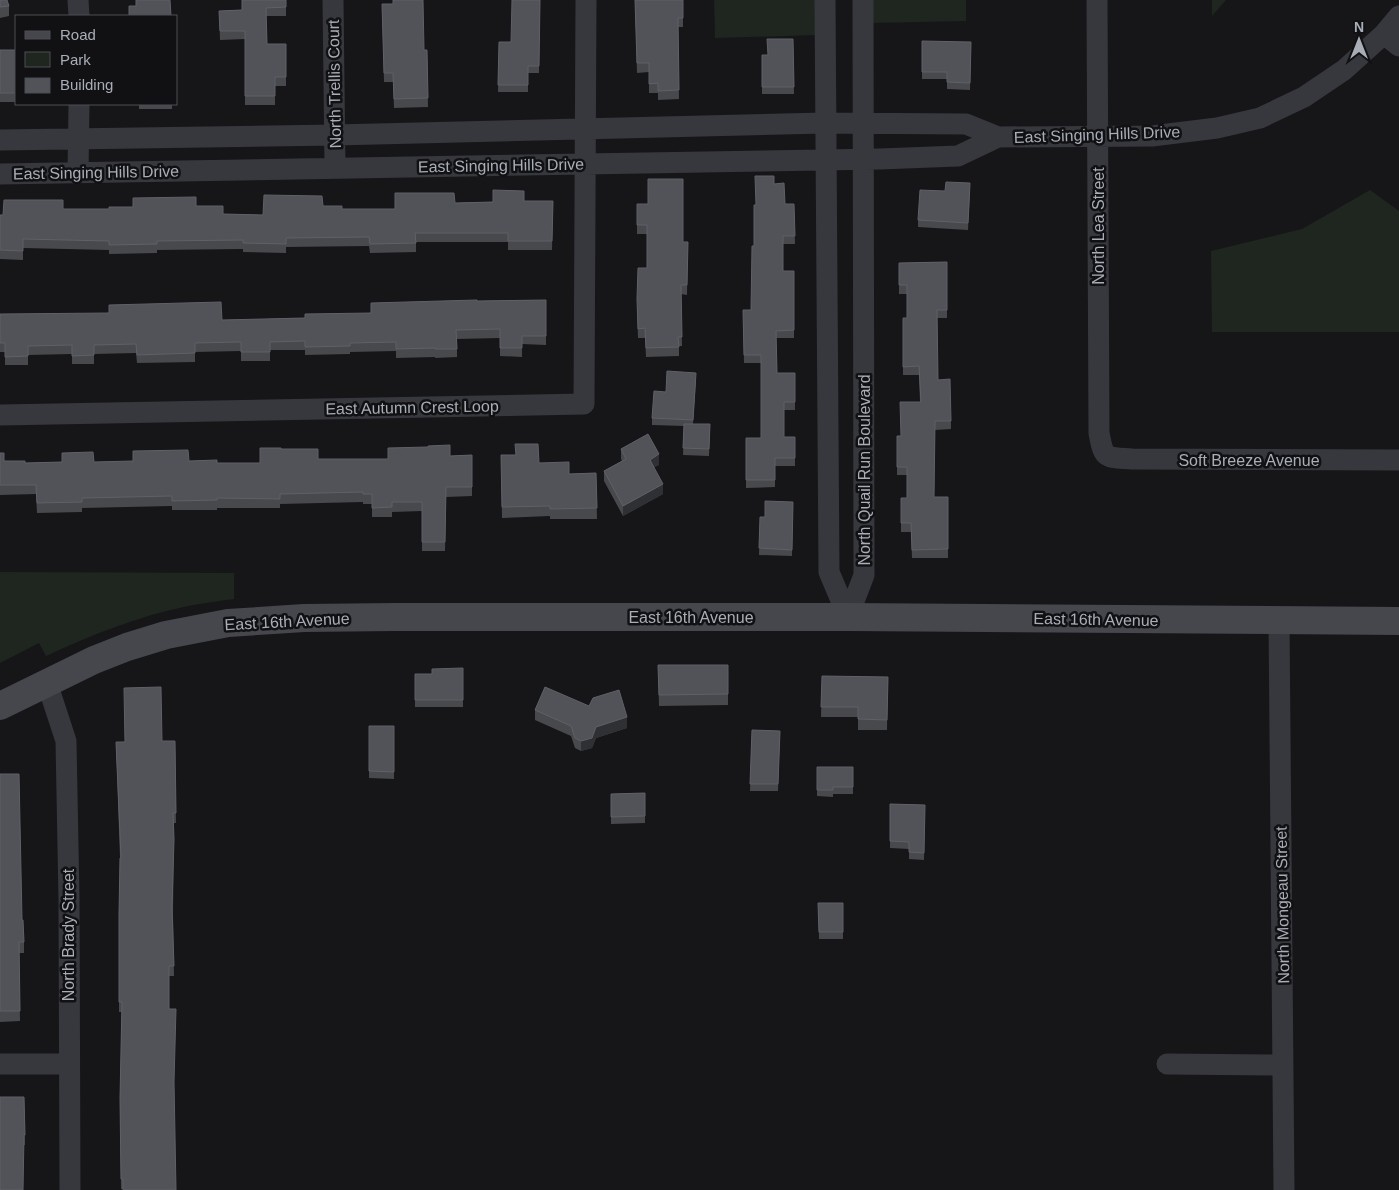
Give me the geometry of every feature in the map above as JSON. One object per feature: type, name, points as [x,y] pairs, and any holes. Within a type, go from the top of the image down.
[{"type":"street","points":[[78,0],[79,15]]},
{"type":"street","name":"North Trellis Court","points":[[333,0],[335,168]]},
{"type":"street","points":[[585,164],[586,0]]},
{"type":"street","points":[[824,0],[829,572],[848,617]]},
{"type":"street","name":"North Quail Run Boulevard","points":[[848,617],[864,575],[863,0]]},
{"type":"street","name":"North Lea Street","points":[[1097,0],[1099,433],[1102,451]]},
{"type":"street","name":"East Singing Hills Drive","points":[[0,140],[335,135],[825,123],[966,124],[998,137],[1097,138],[1152,136],[1217,128],[1260,118],[1304,97],[1392,40],[1399,16]]},
{"type":"street","points":[[78,173],[79,105]]},
{"type":"street","name":"East Singing Hills Drive","points":[[0,174],[863,160],[958,156],[998,137]]},
{"type":"street","name":"East Autumn Crest Loop","points":[[0,415],[584,404],[585,164]]},
{"type":"street","name":"Soft Breeze Avenue","points":[[1102,451],[1110,458],[1132,459],[1399,460]]},
{"type":"street","name":"East 16th Avenue","points":[[0,706],[94,660],[166,635],[228,623],[304,618],[848,617],[1399,621]]},
{"type":"street","name":"North Mongeau Street","points":[[1279,620],[1284,1190]]},
{"type":"street","name":"North Brady Street","points":[[47,683],[66,741],[69,899],[70,1190]]},
{"type":"street","points":[[0,1064],[69,1064]]},
{"type":"street","points":[[1168,1064],[1283,1065]]},
{"type":"green space","points":[[714,0],[818,0],[818,35],[715,38]]},
{"type":"green space","points":[[872,0],[966,0],[966,21],[871,23]]},
{"type":"green space","points":[[1212,0],[1226,0],[1212,16]]},
{"type":"green space","points":[[1370,190],[1399,211],[1399,332],[1212,332],[1211,251],[1302,229]]},
{"type":"green space","points":[[0,572],[234,573],[234,599],[188,606],[151,615],[80,641],[46,656],[39,643],[0,663]]},
{"type":"building","points":[[0,0],[7,0],[9,6],[0,7]]},
{"type":"building","points":[[136,0],[170,0],[171,15],[129,15],[129,6],[136,6]]},
{"type":"building","points":[[242,0],[286,0],[286,7],[266,8],[267,44],[286,44],[286,77],[275,77],[275,96],[245,96],[245,31],[220,31],[219,11],[242,10]]},
{"type":"building","points":[[393,0],[423,0],[424,50],[427,50],[428,98],[394,99],[393,73],[384,73],[382,4],[393,4]]},
{"type":"building","points":[[512,0],[540,0],[539,66],[528,66],[528,85],[498,85],[499,42],[511,42]]},
{"type":"building","points":[[635,0],[683,0],[683,18],[678,18],[679,90],[658,91],[658,83],[649,84],[649,63],[637,63]]},
{"type":"building","points":[[767,39],[793,39],[794,87],[762,87],[762,55],[768,55]]},
{"type":"building","points":[[922,41],[971,42],[970,83],[947,82],[947,72],[922,72]]},
{"type":"building","points":[[0,50],[15,50],[15,93],[0,93]]},
{"type":"building","points":[[755,176],[774,176],[774,184],[784,183],[785,204],[794,204],[795,236],[783,236],[783,271],[794,271],[794,330],[776,331],[777,373],[795,373],[795,402],[784,402],[784,437],[795,437],[795,458],[775,458],[775,480],[746,480],[746,438],[761,438],[761,355],[744,355],[743,310],[751,310],[752,246],[754,246],[754,205],[756,205]]},
{"type":"building","points":[[648,179],[683,179],[683,242],[688,242],[687,285],[681,285],[682,337],[678,337],[679,347],[646,348],[645,328],[638,329],[638,268],[647,268],[647,225],[637,225],[637,204],[648,204]]},
{"type":"building","points":[[946,182],[970,183],[968,223],[918,220],[920,190],[945,191]]},
{"type":"building","points":[[493,190],[524,191],[524,201],[553,201],[552,241],[508,241],[508,233],[415,233],[416,243],[370,244],[369,237],[286,238],[286,244],[243,243],[243,240],[157,241],[157,244],[109,245],[109,241],[23,239],[23,251],[0,250],[0,215],[3,215],[4,200],[63,200],[63,209],[109,209],[109,207],[133,207],[133,198],[196,197],[196,206],[223,206],[223,214],[263,215],[264,195],[322,196],[323,206],[342,206],[342,209],[395,209],[395,193],[454,193],[455,203],[493,202]]},
{"type":"building","points":[[947,262],[947,310],[937,310],[938,380],[950,379],[951,421],[935,421],[934,497],[948,497],[948,549],[912,550],[911,523],[901,523],[901,498],[907,498],[907,467],[897,467],[897,436],[901,436],[900,402],[921,402],[919,366],[903,367],[903,318],[907,318],[907,285],[899,285],[899,263]]},
{"type":"building","points":[[546,300],[546,336],[522,336],[522,348],[500,348],[500,329],[456,330],[457,349],[396,349],[396,342],[350,343],[350,346],[305,347],[305,341],[270,342],[270,352],[241,352],[241,342],[195,343],[195,353],[137,355],[136,344],[94,345],[94,355],[72,356],[72,345],[28,346],[28,356],[5,357],[5,343],[0,343],[0,314],[109,313],[109,305],[221,302],[222,320],[305,318],[305,314],[371,313],[371,303]]},
{"type":"building","points":[[667,371],[696,373],[693,420],[652,418],[654,391],[666,392]]},
{"type":"building","points":[[684,424],[710,424],[709,449],[683,448]]},
{"type":"building","points":[[648,434],[659,454],[650,460],[663,484],[623,506],[604,471],[626,459],[621,449]]},
{"type":"building","points":[[515,444],[538,444],[539,463],[569,462],[569,474],[596,473],[597,508],[550,509],[550,506],[502,507],[501,455],[516,455]]},
{"type":"building","points":[[450,445],[450,456],[472,455],[472,487],[446,487],[445,542],[422,542],[422,502],[392,502],[392,507],[372,508],[372,494],[363,494],[363,492],[280,494],[280,499],[217,498],[217,500],[172,501],[172,496],[82,498],[82,502],[37,503],[36,485],[0,485],[0,453],[4,453],[4,461],[25,461],[25,463],[62,462],[62,453],[93,452],[94,462],[133,461],[133,451],[188,450],[189,461],[217,460],[217,463],[260,463],[260,448],[318,449],[318,459],[388,459],[388,448]]},
{"type":"building","points":[[765,501],[793,502],[792,550],[759,548],[760,517],[765,517]]},
{"type":"building","points":[[658,665],[728,665],[728,694],[659,695]]},
{"type":"building","points":[[463,668],[463,700],[415,700],[415,674],[432,674],[432,669]]},
{"type":"building","points":[[822,676],[888,677],[887,720],[858,719],[858,707],[821,707]]},
{"type":"building","points":[[161,687],[162,741],[175,741],[176,813],[173,813],[172,908],[174,966],[169,966],[169,1009],[176,1009],[174,1082],[176,1190],[123,1190],[123,1179],[121,1179],[120,1098],[122,1002],[119,1002],[121,858],[116,742],[125,742],[124,688]]},
{"type":"building","points":[[545,687],[589,706],[593,698],[619,690],[627,717],[596,727],[592,738],[581,741],[575,738],[571,726],[535,710]]},
{"type":"building","points":[[369,726],[394,726],[394,772],[369,771]]},
{"type":"building","points":[[752,730],[780,731],[778,784],[750,784]]},
{"type":"building","points":[[817,767],[853,767],[853,787],[833,787],[833,790],[817,790]]},
{"type":"building","points":[[0,774],[19,774],[24,942],[19,942],[20,1011],[0,1011]]},
{"type":"building","points":[[645,793],[645,816],[611,817],[611,794]]},
{"type":"building","points":[[890,804],[925,805],[924,853],[909,852],[909,842],[890,841]]},
{"type":"building","points":[[818,903],[843,903],[843,932],[819,932]]},
{"type":"building","points":[[0,1097],[24,1097],[23,1190],[0,1190]]}]
